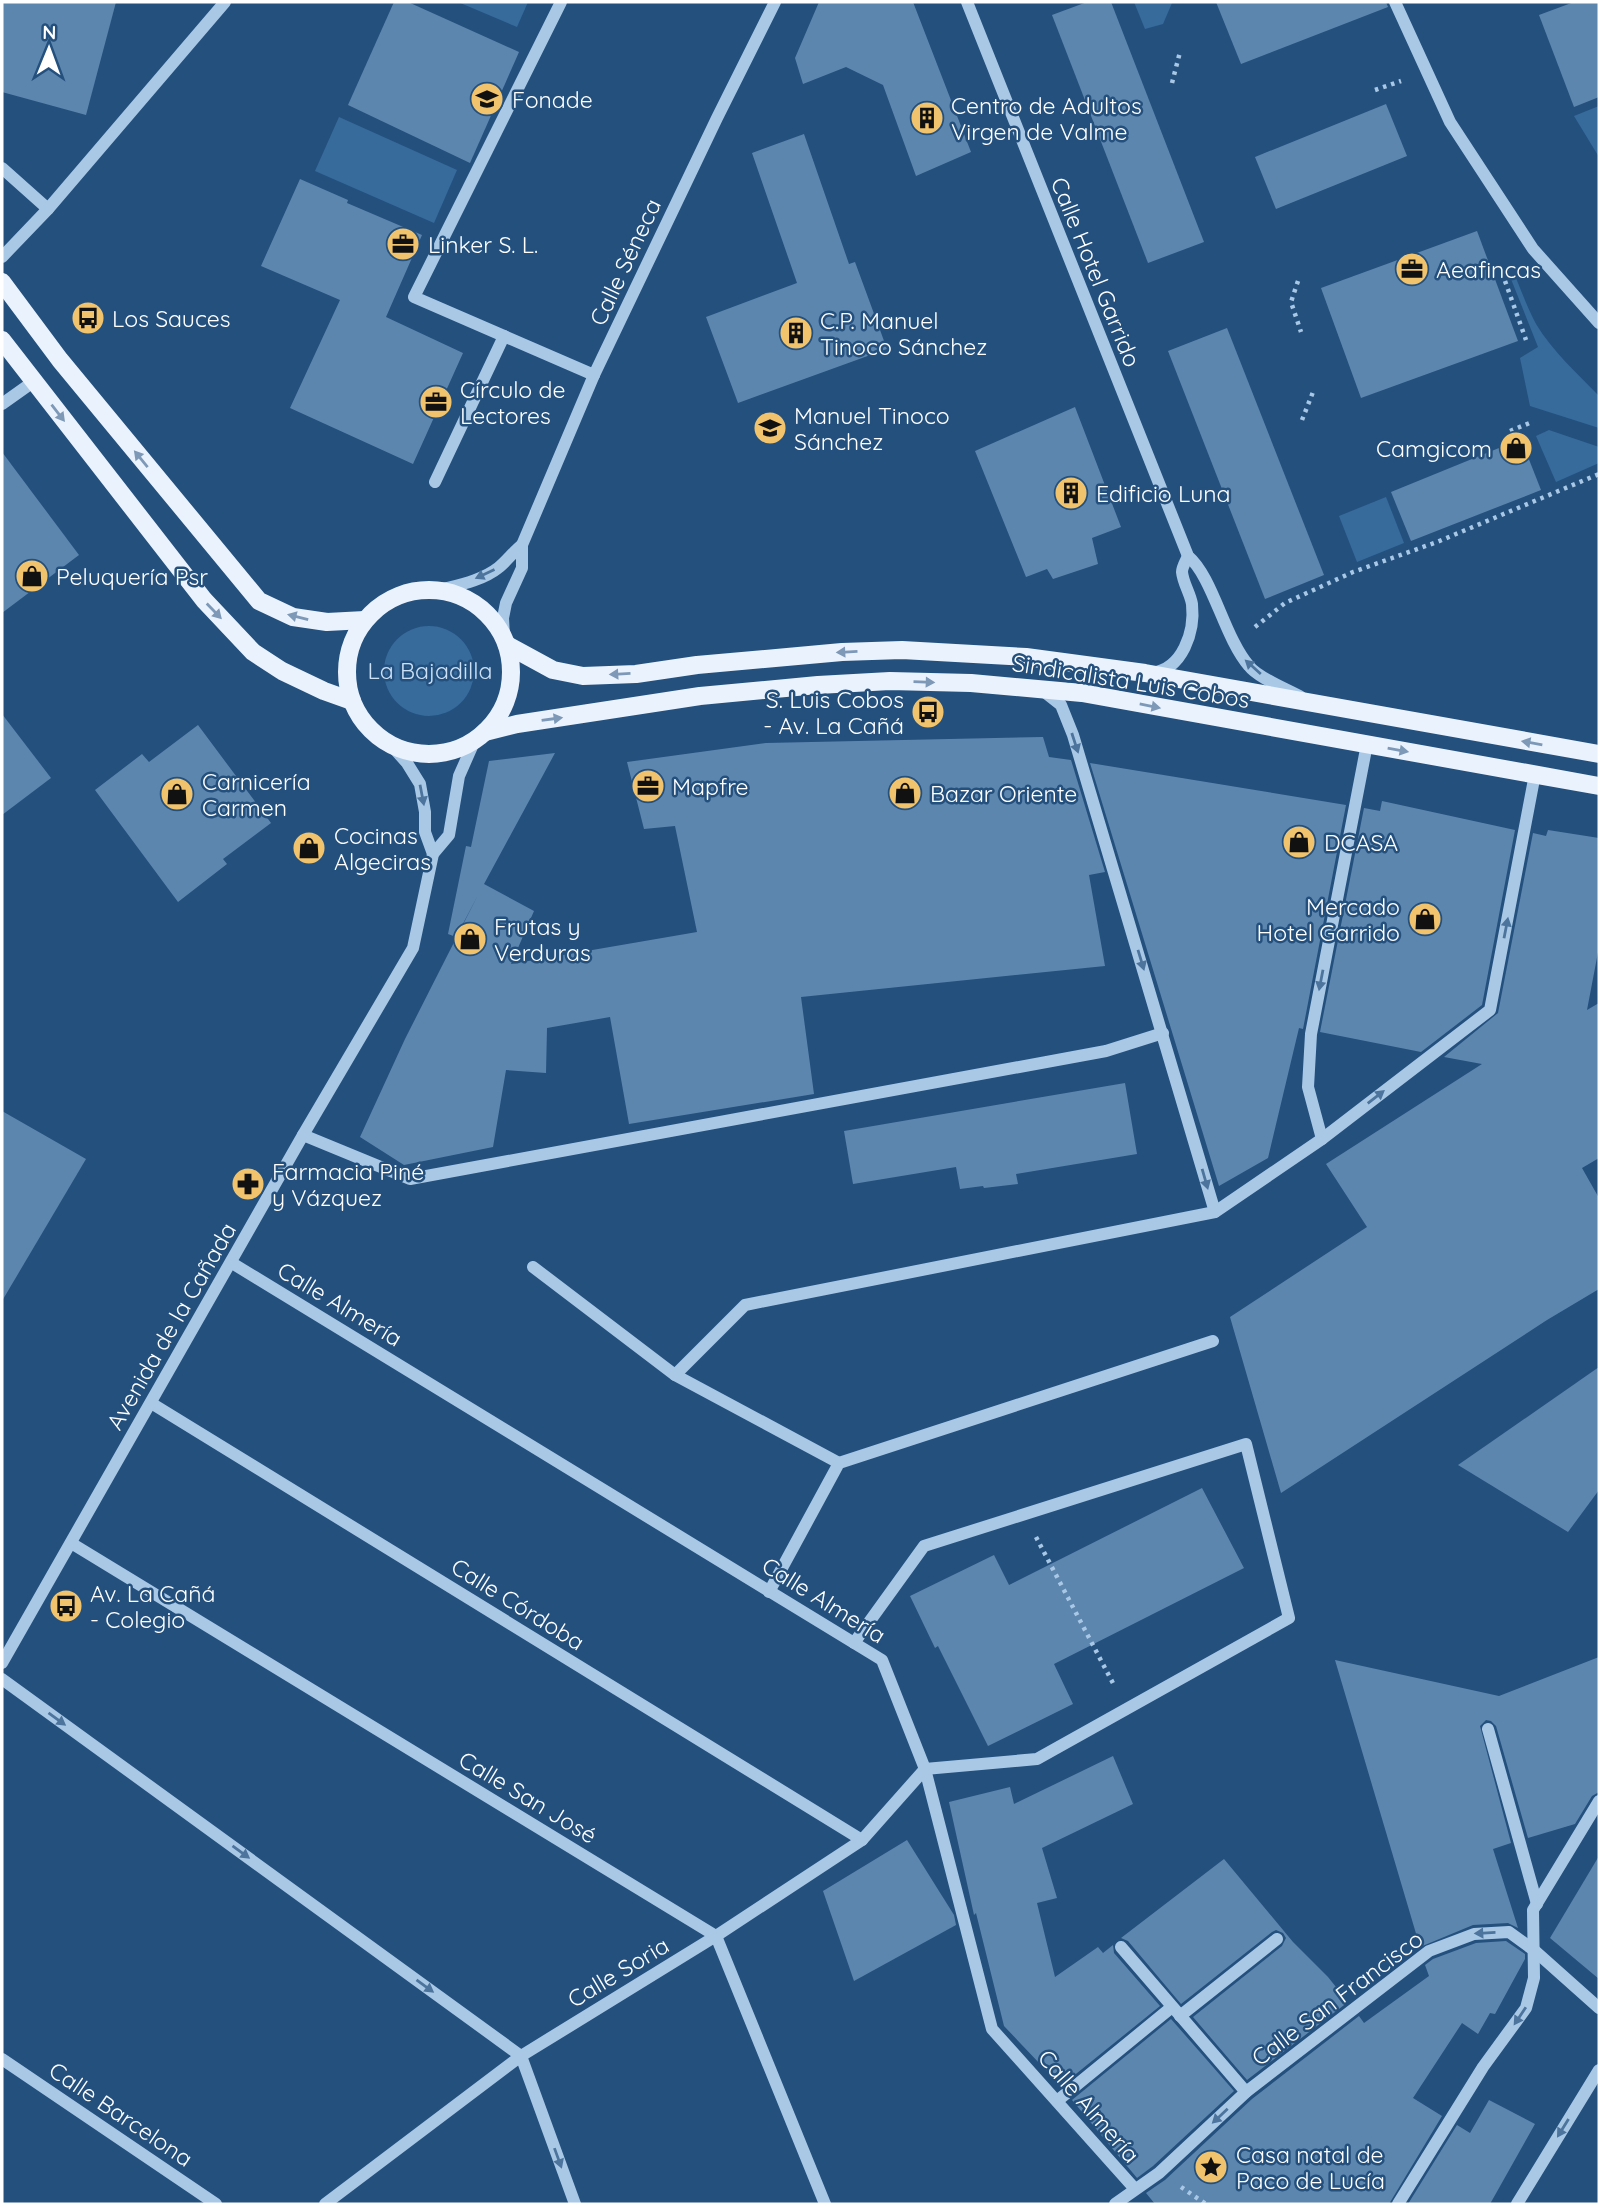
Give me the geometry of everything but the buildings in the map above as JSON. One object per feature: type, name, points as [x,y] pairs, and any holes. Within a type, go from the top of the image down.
[{"type":"main road","points":[[2,282],[60,360],[259,601],[293,617],[327,622],[365,620]]},
{"type":"main road","points":[[2,340],[204,600],[254,652],[282,671],[352,701]]},
{"type":"main road","points":[[440,590],[467,598],[489,615],[505,640],[512,665],[509,694],[496,721],[479,737],[446,752],[418,753],[390,744],[367,726],[352,701],[346,673],[351,644],[365,620],[387,602],[412,591],[440,590]]},
{"type":"main road","name":"Sindicalista Luis Cobos","points":[[505,640],[553,670],[583,676],[636,674],[782,656],[902,650],[1026,657],[1144,673],[1599,754]]},
{"type":"main road","name":"Sindicalista Luis Cobos","points":[[479,737],[517,724],[700,696],[890,681],[1039,688],[1082,693],[1599,786]]},
{"type":"street","points":[[2,257],[48,209],[225,2]]},
{"type":"street","points":[[561,2],[414,297],[594,375]]},
{"type":"street","name":"Calle Hotel Garrido","points":[[967,2],[1188,556],[1199,565],[1234,643],[1250,669],[1310,702]]},
{"type":"street","points":[[1395,2],[1450,122],[1533,249],[1599,323]]},
{"type":"street","name":"Calle Séneca","points":[[505,640],[503,618],[506,603],[522,568],[523,545],[594,375],[770,3]]},
{"type":"street","points":[[2,167],[48,209]]},
{"type":"street","points":[[435,481],[504,336]]},
{"type":"street","points":[[2,404],[33,382]]},
{"type":"street","name":"Calle Séneca","points":[[440,590],[462,584],[498,568],[509,554],[523,545]]},
{"type":"street","name":"Calle Hotel Garrido","points":[[1144,673],[1158,672],[1170,667],[1180,657],[1193,624],[1192,601],[1182,571],[1188,556]]},
{"type":"street","points":[[1039,688],[1061,705],[1073,735],[1215,1212]]},
{"type":"street","name":"Avenida de la Cañada","points":[[2,1662],[413,948],[433,854],[449,835],[459,776],[479,737]]},
{"type":"street","name":"Avenida de la Cañada","points":[[390,744],[407,763],[420,784],[425,832],[433,854]]},
{"type":"street","points":[[1322,1139],[1308,1087],[1311,1034],[1367,744]]},
{"type":"street","points":[[675,1375],[745,1304],[1215,1212],[1322,1139],[1490,1010],[1535,774]]},
{"type":"street","points":[[303,1135],[410,1179],[1107,1051],[1163,1033]]},
{"type":"street","name":"Calle Almería","points":[[232,1263],[881,1660],[925,1769],[992,2029],[1135,2189]]},
{"type":"street","points":[[533,1267],[675,1375],[839,1463]]},
{"type":"street","points":[[769,1591],[839,1463],[1213,1341]]},
{"type":"street","name":"Calle Córdoba","points":[[151,1403],[862,1840]]},
{"type":"street","points":[[854,1643],[923,1546],[1246,1444],[1289,1618],[1037,1759],[925,1769]]},
{"type":"street","name":"Calle San José","points":[[71,1543],[716,1936]]},
{"type":"street","points":[[2,1679],[521,2056],[575,2204]]},
{"type":"street","points":[[1488,1729],[1537,1904]]},
{"type":"street","name":"Calle Soria","points":[[325,2204],[521,2056],[716,1936],[862,1840],[925,1769]]},
{"type":"street","points":[[1398,2204],[1483,2067],[1526,2008],[1534,1978],[1534,1910],[1599,1801]]},
{"type":"street","name":"Calle San Francisco","points":[[1115,2204],[1159,2173],[1246,2092],[1429,1951],[1474,1934],[1508,1932],[1535,1951],[1599,2008]]},
{"type":"street","points":[[716,1936],[825,2204]]},
{"type":"street","points":[[1057,2101],[1276,1939]]},
{"type":"street","points":[[1121,1947],[1246,2092]]},
{"type":"street","name":"Calle Barcelona","points":[[2,2059],[216,2204]]},
{"type":"street","points":[[1517,2204],[1599,2070]]},
{"type":"path","points":[[1172,83],[1180,52]]},
{"type":"path","points":[[1375,90],[1401,81]]},
{"type":"path","points":[[1298,281],[1291,302],[1301,332]]},
{"type":"path","points":[[1505,281],[1526,340]]},
{"type":"path","points":[[1303,420],[1313,392]]},
{"type":"path","points":[[1510,431],[1532,422]]},
{"type":"path","points":[[1234,643],[1285,603],[1353,572],[1437,542],[1599,474]]},
{"type":"path","points":[[1024,1514],[1127,1709]]},
{"type":"green space","points":[[458,2],[528,2],[517,27]]},
{"type":"green space","points":[[1134,2],[1172,3],[1163,24],[1145,29]]},
{"type":"green space","points":[[1599,106],[1599,157],[1574,116]]},
{"type":"green space","points":[[339,117],[457,170],[434,223],[315,171]]},
{"type":"green space","points":[[1516,278],[1530,313],[1550,344],[1599,396],[1599,428],[1530,406],[1520,358],[1538,347],[1511,279]]},
{"type":"green space","points":[[1549,430],[1599,447],[1599,463],[1556,482],[1536,436]]},
{"type":"green space","points":[[1386,497],[1404,543],[1357,562],[1339,516]]},
{"type":"green space","name":"La Bajadilla","points":[[429,626],[454,634],[466,646],[474,671],[466,696],[454,708],[429,716],[404,708],[392,696],[384,671],[392,646],[404,634]]},
{"type":"place","name":"Fonade","points":[[487,99]]},
{"type":"place","name":"Centro de Adultos Virgen de Valme","points":[[927,118]]},
{"type":"place","name":"Linker S. L.","points":[[403,244]]},
{"type":"place","name":"Aeafincas","points":[[1412,269]]},
{"type":"place","name":"Los Sauces","points":[[88,318]]},
{"type":"place","name":"C.P. Manuel Tinoco Sánchez","points":[[796,333]]},
{"type":"place","name":"Círculo de Lectores","points":[[436,402]]},
{"type":"place","name":"Manuel Tinoco Sánchez","points":[[770,428]]},
{"type":"place","name":"Camgicom","points":[[1516,448]]},
{"type":"place","name":"Edificio Luna","points":[[1071,493]]},
{"type":"place","name":"Peluquería Psr","points":[[32,576]]},
{"type":"place","name":"S. Luis Cobos - Av. La Cañá","points":[[928,712]]},
{"type":"place","name":"Mapfre","points":[[648,786]]},
{"type":"place","name":"Bazar Oriente","points":[[905,793]]},
{"type":"place","name":"Carnicería Carmen","points":[[177,794]]},
{"type":"place","name":"DCASA","points":[[1299,842]]},
{"type":"place","name":"Cocinas Algeciras","points":[[309,848]]},
{"type":"place","name":"Mercado Hotel Garrido","points":[[1425,919]]},
{"type":"place","name":"Frutas y Verduras","points":[[470,939]]},
{"type":"place","name":"Farmacia Piné y Vázquez","points":[[248,1184]]},
{"type":"place","name":"Av. La Cañá - Colegio","points":[[66,1606]]},
{"type":"place","name":"Casa natal de Paco de Lucía","points":[[1211,2167]]}]
